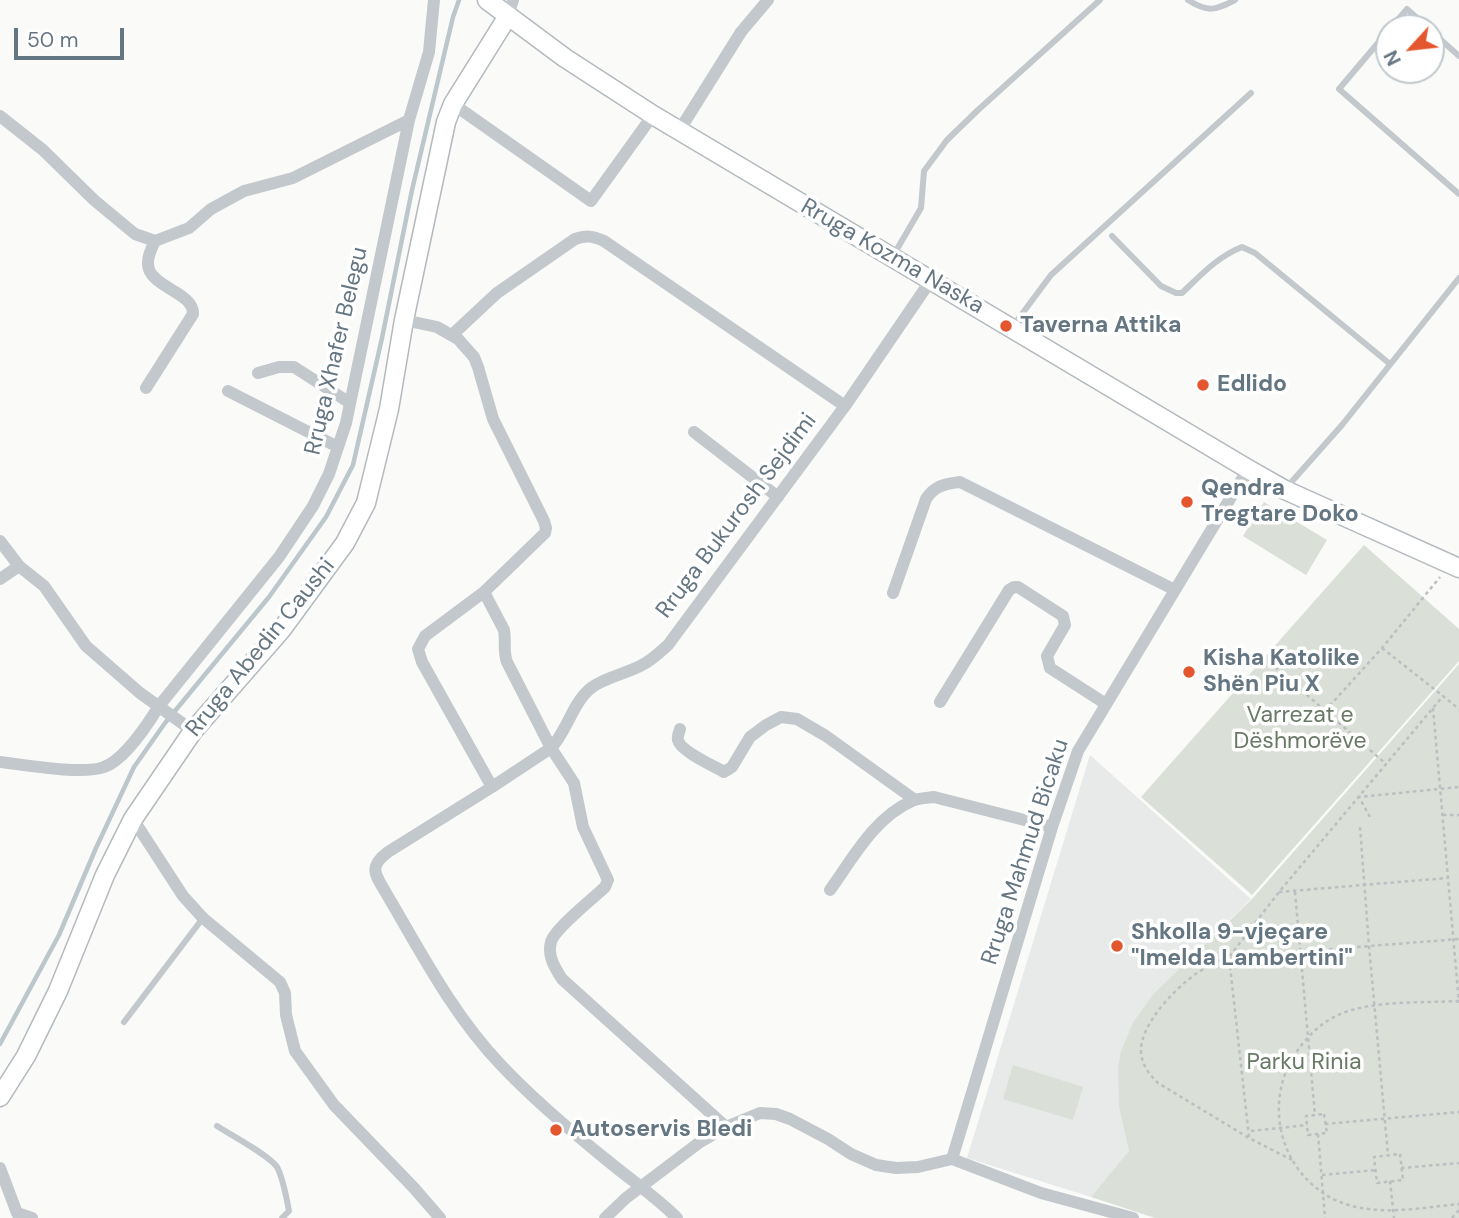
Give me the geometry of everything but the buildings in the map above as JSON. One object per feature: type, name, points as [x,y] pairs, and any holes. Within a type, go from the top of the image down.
[{"type":"main road","name":"Rruga Kozma Naska","points":[[487,0],[510,8],[565,58],[653,115],[1248,469],[1285,489],[1459,568]]},
{"type":"main road","name":"Rruga Abedin Caushi","points":[[0,1097],[26,1056],[58,991],[105,875],[133,819],[187,727],[282,629],[345,543],[366,503],[389,409],[404,320],[446,122],[453,104],[510,8]]},
{"type":"street","name":"Rruga Xhafer Belegu","points":[[0,762],[90,771],[108,766],[125,751],[161,708],[279,557],[313,506],[329,474],[346,423],[408,120],[429,52],[434,0]]},
{"type":"street","points":[[679,131],[741,32],[768,0]]},
{"type":"street","points":[[453,104],[591,201],[653,115]]},
{"type":"street","points":[[0,116],[43,150],[94,200],[135,234],[155,241],[189,228],[211,209],[244,191],[293,178],[408,120]]},
{"type":"street","points":[[452,335],[497,293],[575,239],[591,236],[604,241],[845,406]]},
{"type":"street","points":[[146,388],[192,314],[193,308],[150,273],[147,263],[155,241]]},
{"type":"street","name":"Rruga Bukurosh Sejdimi","points":[[551,748],[584,695],[593,687],[642,665],[668,645],[845,406],[931,280]]},
{"type":"street","points":[[404,320],[437,327],[452,335],[468,350],[478,367],[494,419],[546,528],[545,533],[484,592],[425,636],[418,649],[422,662],[492,788]]},
{"type":"street","points":[[258,373],[279,367],[294,367],[350,403]]},
{"type":"street","points":[[228,391],[338,447]]},
{"type":"street","points":[[694,432],[778,497]]},
{"type":"street","name":"Rruga Mahmud Bicaku","points":[[951,1159],[1052,827],[1078,751],[1248,469]]},
{"type":"street","points":[[893,593],[926,499],[932,490],[960,482],[1174,590]]},
{"type":"street","points":[[0,541],[19,566],[44,586],[86,646],[121,678],[187,727]]},
{"type":"street","points":[[0,579],[19,566]]},
{"type":"street","points":[[940,702],[1009,590],[1018,587],[1052,608],[1065,620],[1065,625],[1047,656],[1049,668],[1106,704]]},
{"type":"street","points":[[484,592],[504,630],[507,662],[551,748],[574,783],[583,827],[608,880],[605,887],[557,931],[551,941],[550,954],[554,966],[562,979],[726,1127]]},
{"type":"street","points":[[680,729],[677,737],[684,750],[724,772],[732,767],[750,737],[766,725],[781,717],[797,719],[826,736],[915,800]]},
{"type":"street","points":[[551,748],[378,859],[377,878],[454,1009],[501,1065],[544,1106],[677,1218]]},
{"type":"street","points":[[830,890],[881,821],[915,800],[934,797],[1052,827]]},
{"type":"street","points":[[133,819],[183,897],[203,918],[280,982],[285,993],[285,1015],[295,1051],[334,1105],[440,1218]]},
{"type":"street","points":[[605,1218],[626,1198],[700,1142],[726,1127],[760,1113],[776,1114],[808,1127],[851,1154],[876,1165],[918,1167],[951,1159],[1041,1193],[1133,1218]]},
{"type":"street","points":[[0,1168],[17,1213],[32,1218]]},
{"type":"lane","points":[[892,258],[921,208],[924,171],[947,140],[1100,0]]},
{"type":"lane","points":[[1188,0],[1198,6],[1217,9],[1235,0]]},
{"type":"lane","points":[[1445,43],[1459,56]]},
{"type":"lane","points":[[1375,47],[1339,89],[1459,194]]},
{"type":"lane","points":[[1012,327],[1051,275],[1251,93]]},
{"type":"lane","points":[[1112,236],[1161,286],[1176,293],[1182,293],[1216,260],[1242,247],[1255,253],[1390,364]]},
{"type":"lane","points":[[1285,489],[1342,425],[1459,278]]},
{"type":"lane","points":[[124,1022],[203,918]]},
{"type":"lane","points":[[217,1126],[277,1167],[289,1210],[282,1218]]},
{"type":"path","points":[[1325,711],[1382,648],[1440,577]]},
{"type":"path","points":[[1382,648],[1459,709]]},
{"type":"path","points":[[1275,667],[1386,764]]},
{"type":"path","points":[[1250,1138],[1229,957],[1279,892],[1443,696]]},
{"type":"path","points":[[1433,708],[1459,1002],[1354,1009],[1320,1025],[1294,1052],[1283,1078],[1278,1106],[1284,1143],[1293,1160],[1304,1176],[1333,1199],[1369,1210],[1459,1204]]},
{"type":"path","points":[[1359,797],[1459,787]]},
{"type":"path","points":[[1359,797],[1370,817]]},
{"type":"path","points":[[1443,815],[1459,814]]},
{"type":"path","points":[[1360,827],[1388,1155]]},
{"type":"path","points":[[1279,892],[1448,878]]},
{"type":"path","points":[[1295,892],[1315,1115]]},
{"type":"path","points":[[1293,1160],[1250,1138],[1158,1083],[1149,1074],[1141,1051],[1143,1041],[1148,1028],[1166,1002],[1200,971],[1229,957],[1459,939]]},
{"type":"path","points":[[1325,1124],[1459,1112]]},
{"type":"path","points":[[1324,1114],[1326,1133],[1308,1135],[1306,1116],[1315,1115],[1324,1114]]},
{"type":"path","points":[[1250,1131],[1307,1125]]},
{"type":"path","points":[[1318,1134],[1325,1218]]},
{"type":"path","points":[[1400,1154],[1403,1180],[1377,1183],[1374,1157],[1388,1155],[1400,1154]]},
{"type":"path","points":[[1401,1168],[1459,1163]]},
{"type":"path","points":[[1322,1175],[1376,1170]]},
{"type":"path","points":[[1390,1181],[1394,1218]]},
{"type":"path","points":[[1452,1218],[1459,1210]]},
{"type":"shaded area","name":"Shkolla 9-vjeçare \"Imelda Lambertini\"","points":[[1090,755],[1251,899],[1154,993],[1133,1022],[1121,1051],[1129,1152],[1091,1197],[967,1158]]},
{"type":"green space","points":[[1264,502],[1327,540],[1306,575],[1243,536]]},
{"type":"green space","name":"Varrezat e Dëshmorëve","points":[[1364,545],[1459,629],[1459,661],[1252,895],[1141,797]]},
{"type":"green space","name":"Parku Rinia","points":[[1459,664],[1459,1218],[1155,1218],[1091,1197],[1129,1151],[1119,1106],[1118,1068],[1121,1051],[1133,1022],[1154,993],[1252,899]]},
{"type":"green space","points":[[1013,1065],[1083,1087],[1073,1120],[1003,1099]]},
{"type":"waterway","points":[[0,1044],[59,935],[134,767],[165,723],[269,597],[326,517],[353,465],[412,190],[459,0]]},
{"type":"place","name":"Taverna Attika","points":[[1006,326]]},
{"type":"place","name":"Edlido","points":[[1203,385]]},
{"type":"place","name":"Qendra Tregtare Doko","points":[[1187,502]]},
{"type":"place","name":"Kisha Katolike Shën Piu X","points":[[1189,672]]},
{"type":"place","name":"Shkolla 9-vjeçare \"Imelda Lambertini\"","points":[[1117,946]]},
{"type":"place","name":"Autoservis Bledi","points":[[556,1130]]}]
